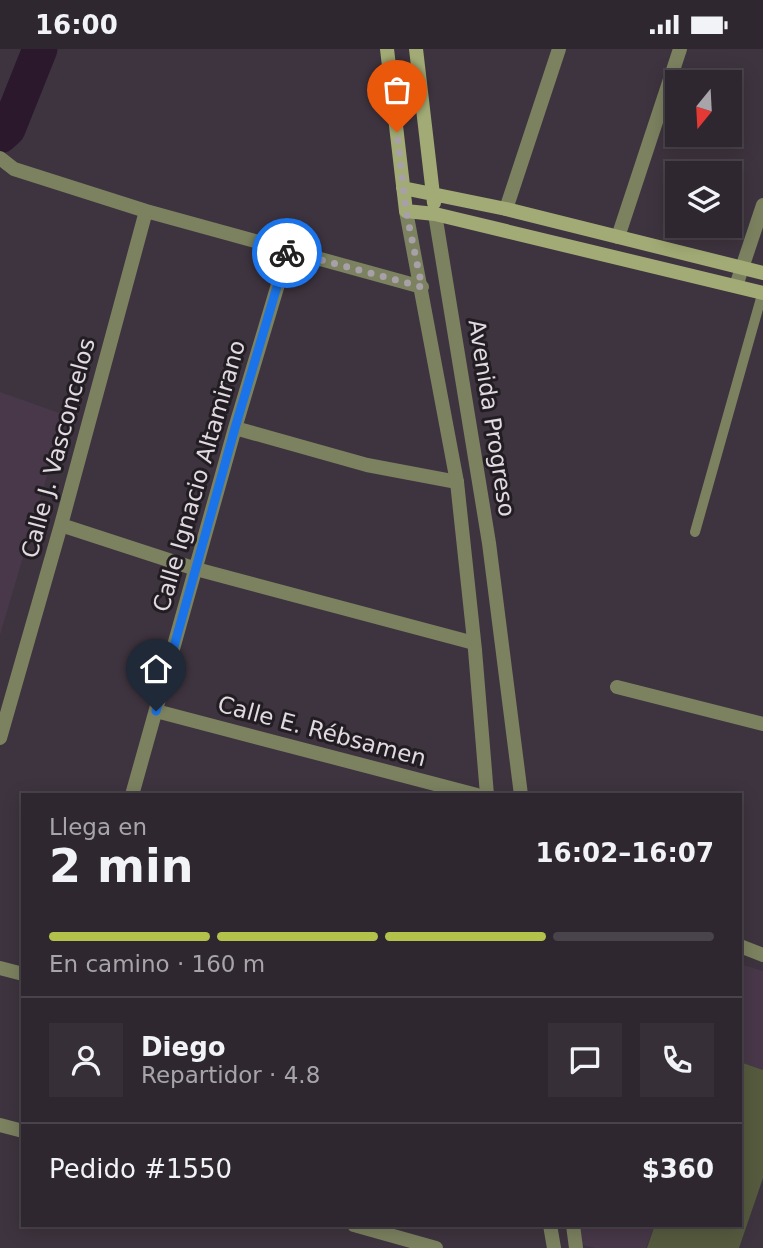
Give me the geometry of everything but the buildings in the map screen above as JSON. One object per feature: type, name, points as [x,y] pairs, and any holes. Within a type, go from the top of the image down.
[{"type":"main road","name":"Avenida Progreso","points":[[387,49],[406,211]]},
{"type":"main road","name":"Avenida Progreso","points":[[416,49],[435,214]]},
{"type":"main road","points":[[403,188],[506,209],[763,273]]},
{"type":"main road","points":[[406,211],[435,214],[763,292]]},
{"type":"street","points":[[506,209],[559,49]]},
{"type":"street","points":[[618,237],[680,49]]},
{"type":"street","points":[[3,161],[20,171],[146,211],[422,287]]},
{"type":"street","points":[[736,286],[763,205]]},
{"type":"street","name":"Calle J. Vasconcelos","points":[[0,738],[146,211]]},
{"type":"street","name":"Avenida Progreso","points":[[406,211],[457,482],[487,793]]},
{"type":"street","name":"Avenida Progreso","points":[[435,214],[489,543],[519,793]]},
{"type":"street","name":"Calle Ignacio Altamirano","points":[[133,793],[235,428],[288,251]]},
{"type":"street","points":[[235,428],[368,465],[457,482]]},
{"type":"street","points":[[61,525],[196,569],[474,643]]},
{"type":"street","points":[[618,687],[763,724]]},
{"type":"street","name":"Calle E. Rébsamen","points":[[156,711],[469,793]]},
{"type":"street","points":[[742,947],[763,955]]},
{"type":"street","points":[[0,968],[21,973]]},
{"type":"street","points":[[0,1125],[21,1130]]},
{"type":"street","points":[[361,1227],[436,1248]]},
{"type":"street","points":[[550,1227],[554,1248]]},
{"type":"street","points":[[573,1227],[576,1248]]},
{"type":"lane","points":[[695,532],[763,292]]},
{"type":"shaded area","points":[[0,392],[65,415],[0,635]]},
{"type":"shaded area","points":[[742,965],[763,971],[763,1070],[742,1063]]},
{"type":"shaded area","points":[[577,1227],[654,1227],[646,1248],[594,1248],[580,1244]]},
{"type":"green space","points":[[742,1063],[763,1070],[763,1178],[739,1248],[647,1248],[654,1227],[742,1227]]},
{"type":"waterway","points":[[0,136],[8,129],[40,49]]},
{"type":"way so far","points":[[287,253],[288,251],[422,287],[406,211],[397,132]]},
{"type":"route","points":[[156,711],[287,253]]}]
